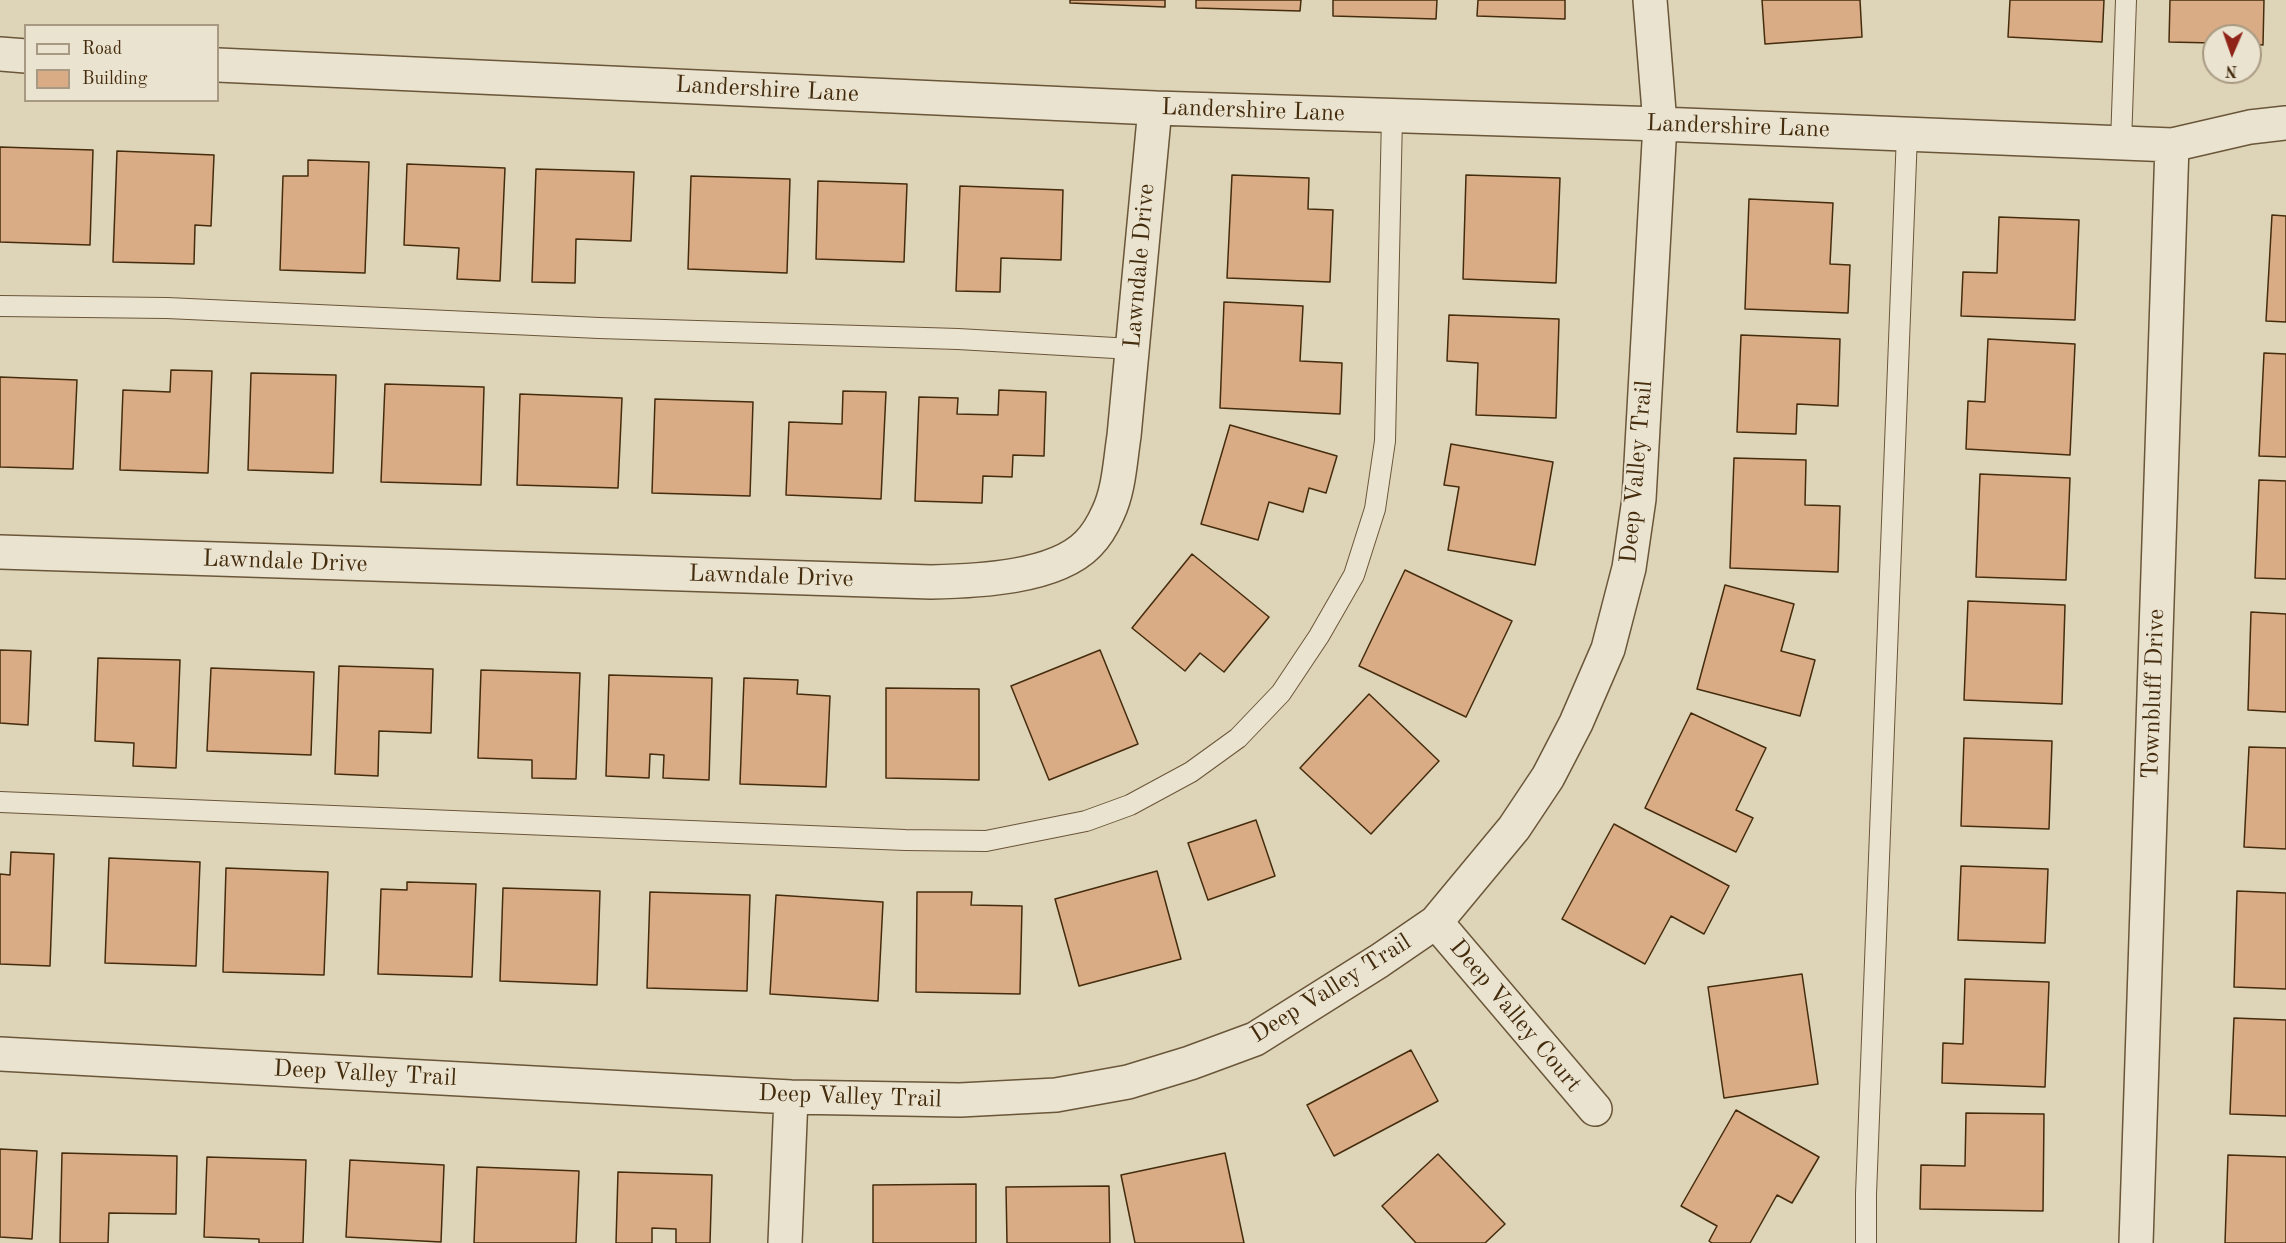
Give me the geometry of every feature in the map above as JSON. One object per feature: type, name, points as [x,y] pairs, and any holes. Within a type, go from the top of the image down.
[{"type":"street","name":"Deep Valley Trail","points":[[0,1054],[790,1097],[960,1100],[1056,1095],[1128,1082],[1190,1063],[1255,1039],[1379,961],[1436,921],[1514,828],[1548,777],[1576,723],[1608,650],[1629,568],[1639,498],[1660,124],[1650,0]]},
{"type":"street","points":[[0,54],[24,56]]},
{"type":"street","name":"Landershire Lane","points":[[219,64],[1155,108],[1660,124],[2172,145],[2250,127],[2286,123]]},
{"type":"street","name":"Lawndale Drive","points":[[0,552],[931,582],[976,581],[1059,564],[1088,544],[1108,513],[1117,484],[1155,108]]},
{"type":"street","name":"Townbluff Drive","points":[[2136,1243],[2172,145]]},
{"type":"street","name":"Deep Valley Court","points":[[1436,921],[1594,1110]]},
{"type":"street","points":[[785,1243],[790,1097]]},
{"type":"lane","points":[[2121,143],[2126,0]]},
{"type":"lane","points":[[0,802],[905,840],[986,841],[1086,821],[1130,805],[1191,772],[1238,738],[1281,693],[1319,636],[1354,575],[1375,508],[1385,441],[1392,116]]},
{"type":"lane","points":[[1866,1243],[1866,1194],[1907,134]]},
{"type":"lane","points":[[0,306],[167,308],[600,328],[958,339],[1132,349]]},
{"type":"building","points":[[1070,0],[1165,0],[1165,7],[1070,3]]},
{"type":"building","points":[[1196,0],[1301,0],[1300,11],[1196,8]]},
{"type":"building","points":[[1333,0],[1437,0],[1436,19],[1333,16]]},
{"type":"building","points":[[1478,0],[1565,0],[1565,19],[1477,16]]},
{"type":"building","points":[[1762,0],[1860,0],[1862,37],[1765,44]]},
{"type":"building","points":[[2010,0],[2104,0],[2102,42],[2008,37]]},
{"type":"building","points":[[2170,0],[2264,0],[2263,45],[2262,24],[2202,24],[2202,43],[2169,42]]},
{"type":"building","points":[[0,147],[93,150],[90,245],[0,242]]},
{"type":"building","points":[[117,151],[214,155],[211,226],[195,225],[194,264],[113,262]]},
{"type":"building","points":[[308,160],[369,162],[365,273],[280,270],[283,176],[308,176]]},
{"type":"building","points":[[407,164],[505,168],[500,281],[457,279],[459,248],[404,245]]},
{"type":"building","points":[[536,169],[634,172],[631,241],[576,239],[575,283],[532,282]]},
{"type":"building","points":[[1232,175],[1309,178],[1308,209],[1333,210],[1330,282],[1227,278]]},
{"type":"building","points":[[1466,175],[1560,178],[1556,283],[1463,279]]},
{"type":"building","points":[[691,176],[790,179],[787,273],[688,269]]},
{"type":"building","points":[[818,181],[907,184],[904,262],[816,259]]},
{"type":"building","points":[[960,186],[1063,190],[1061,260],[1001,258],[1000,292],[956,291]]},
{"type":"building","points":[[1749,199],[1833,203],[1830,264],[1850,265],[1848,313],[1745,309]]},
{"type":"building","points":[[2272,215],[2286,216],[2286,322],[2266,321]]},
{"type":"building","points":[[1999,217],[2079,220],[2075,320],[1961,316],[1963,272],[1997,273]]},
{"type":"building","points":[[1224,302],[1303,306],[1300,361],[1342,363],[1340,414],[1220,408]]},
{"type":"building","points":[[1449,315],[1559,319],[1556,418],[1476,415],[1478,363],[1447,361]]},
{"type":"building","points":[[1741,335],[1840,339],[1838,406],[1797,404],[1796,434],[1737,432]]},
{"type":"building","points":[[1988,339],[2075,344],[2070,455],[1966,449],[1968,401],[1985,402]]},
{"type":"building","points":[[2264,353],[2286,354],[2286,457],[2259,456]]},
{"type":"building","points":[[171,370],[212,371],[208,473],[120,470],[123,390],[170,392]]},
{"type":"building","points":[[251,373],[336,375],[333,473],[248,470]]},
{"type":"building","points":[[0,377],[77,380],[73,469],[0,467]]},
{"type":"building","points":[[385,384],[484,387],[481,485],[381,482]]},
{"type":"building","points":[[999,390],[1046,392],[1044,456],[1013,455],[1012,477],[983,476],[982,503],[915,501],[919,397],[958,398],[957,414],[998,415]]},
{"type":"building","points":[[843,391],[886,392],[881,499],[786,495],[789,422],[842,424]]},
{"type":"building","points":[[520,394],[622,398],[618,488],[517,485]]},
{"type":"building","points":[[655,399],[753,402],[750,496],[652,493]]},
{"type":"building","points":[[1230,425],[1337,456],[1326,493],[1309,488],[1303,512],[1269,502],[1258,540],[1201,524]]},
{"type":"building","points":[[1451,444],[1553,462],[1535,565],[1448,550],[1459,487],[1444,485]]},
{"type":"building","points":[[1734,458],[1806,460],[1805,505],[1840,506],[1838,572],[1730,568]]},
{"type":"building","points":[[1980,474],[2070,478],[2066,580],[1976,577]]},
{"type":"building","points":[[2259,480],[2286,481],[2286,579],[2255,578]]},
{"type":"building","points":[[1192,554],[1269,617],[1224,672],[1200,653],[1185,671],[1132,628]]},
{"type":"building","points":[[1405,570],[1512,621],[1466,717],[1359,666]]},
{"type":"building","points":[[1725,585],[1794,604],[1781,651],[1815,660],[1800,716],[1697,689]]},
{"type":"building","points":[[1968,601],[2065,605],[2062,704],[1964,700]]},
{"type":"building","points":[[2251,612],[2286,614],[2286,712],[2248,710]]},
{"type":"building","points":[[0,650],[31,651],[28,725],[0,723]]},
{"type":"building","points":[[1100,650],[1138,744],[1049,780],[1011,686]]},
{"type":"building","points":[[98,658],[180,660],[176,768],[133,766],[134,743],[95,741]]},
{"type":"building","points":[[339,666],[433,669],[431,733],[379,731],[378,776],[335,774]]},
{"type":"building","points":[[211,668],[314,672],[311,755],[207,751]]},
{"type":"building","points":[[481,670],[580,673],[576,779],[532,778],[532,760],[478,758]]},
{"type":"building","points":[[609,675],[712,678],[709,780],[663,778],[664,755],[650,754],[649,778],[606,776]]},
{"type":"building","points":[[744,678],[798,680],[797,694],[830,696],[826,787],[740,784]]},
{"type":"building","points":[[886,688],[979,689],[979,780],[886,778]]},
{"type":"building","points":[[1369,694],[1439,761],[1371,834],[1300,768]]},
{"type":"building","points":[[1691,713],[1766,748],[1736,810],[1753,818],[1736,852],[1645,808]]},
{"type":"building","points":[[1964,738],[2052,741],[2049,829],[1961,826]]},
{"type":"building","points":[[2249,747],[2286,748],[2286,849],[2244,847]]},
{"type":"building","points":[[1256,820],[1275,876],[1208,900],[1188,843]]},
{"type":"building","points":[[1614,824],[1729,886],[1704,934],[1671,916],[1645,964],[1562,919]]},
{"type":"building","points":[[11,852],[54,854],[50,966],[0,964],[0,874],[10,875]]},
{"type":"building","points":[[109,858],[200,862],[196,966],[105,963]]},
{"type":"building","points":[[1961,866],[2048,869],[2045,943],[1958,940]]},
{"type":"building","points":[[226,868],[328,872],[324,975],[223,972]]},
{"type":"building","points":[[1157,871],[1181,959],[1079,986],[1055,899]]},
{"type":"building","points":[[407,882],[476,884],[472,977],[378,974],[381,889],[407,890]]},
{"type":"building","points":[[503,888],[600,891],[597,985],[500,981]]},
{"type":"building","points":[[2237,891],[2286,893],[2286,989],[2234,987]]},
{"type":"building","points":[[650,892],[750,895],[747,991],[647,988]]},
{"type":"building","points":[[917,892],[972,892],[971,905],[1022,906],[1020,994],[916,992]]},
{"type":"building","points":[[776,895],[883,902],[878,1001],[770,994]]},
{"type":"building","points":[[1802,974],[1818,1084],[1724,1098],[1708,987]]},
{"type":"building","points":[[1965,979],[2049,982],[2045,1087],[1942,1083],[1943,1043],[1963,1044]]},
{"type":"building","points":[[2234,1018],[2286,1020],[2286,1116],[2230,1114]]},
{"type":"building","points":[[1411,1050],[1438,1101],[1334,1156],[1307,1105]]},
{"type":"building","points":[[1736,1110],[1819,1157],[1792,1203],[1777,1195],[1750,1243],[1712,1243],[1709,1241],[1717,1226],[1681,1206]]},
{"type":"building","points":[[1966,1113],[2044,1114],[2043,1211],[1920,1209],[1921,1165],[1965,1166]]},
{"type":"building","points":[[0,1149],[37,1151],[32,1239],[0,1237]]},
{"type":"building","points":[[62,1153],[177,1156],[176,1214],[109,1213],[108,1243],[60,1243]]},
{"type":"building","points":[[1225,1153],[1244,1243],[1135,1243],[1121,1175]]},
{"type":"building","points":[[1438,1154],[1505,1224],[1485,1243],[1416,1243],[1382,1206]]},
{"type":"building","points":[[2228,1155],[2286,1157],[2286,1243],[2225,1243]]},
{"type":"building","points":[[207,1157],[306,1160],[303,1243],[259,1243],[259,1239],[204,1237]]},
{"type":"building","points":[[350,1160],[444,1165],[441,1242],[346,1237]]},
{"type":"building","points":[[477,1167],[579,1171],[576,1243],[474,1243]]},
{"type":"building","points":[[618,1172],[712,1175],[710,1243],[676,1243],[676,1229],[652,1228],[652,1243],[616,1243]]},
{"type":"building","points":[[976,1184],[976,1243],[873,1243],[873,1185]]},
{"type":"building","points":[[1109,1186],[1110,1243],[1007,1243],[1006,1187]]}]
